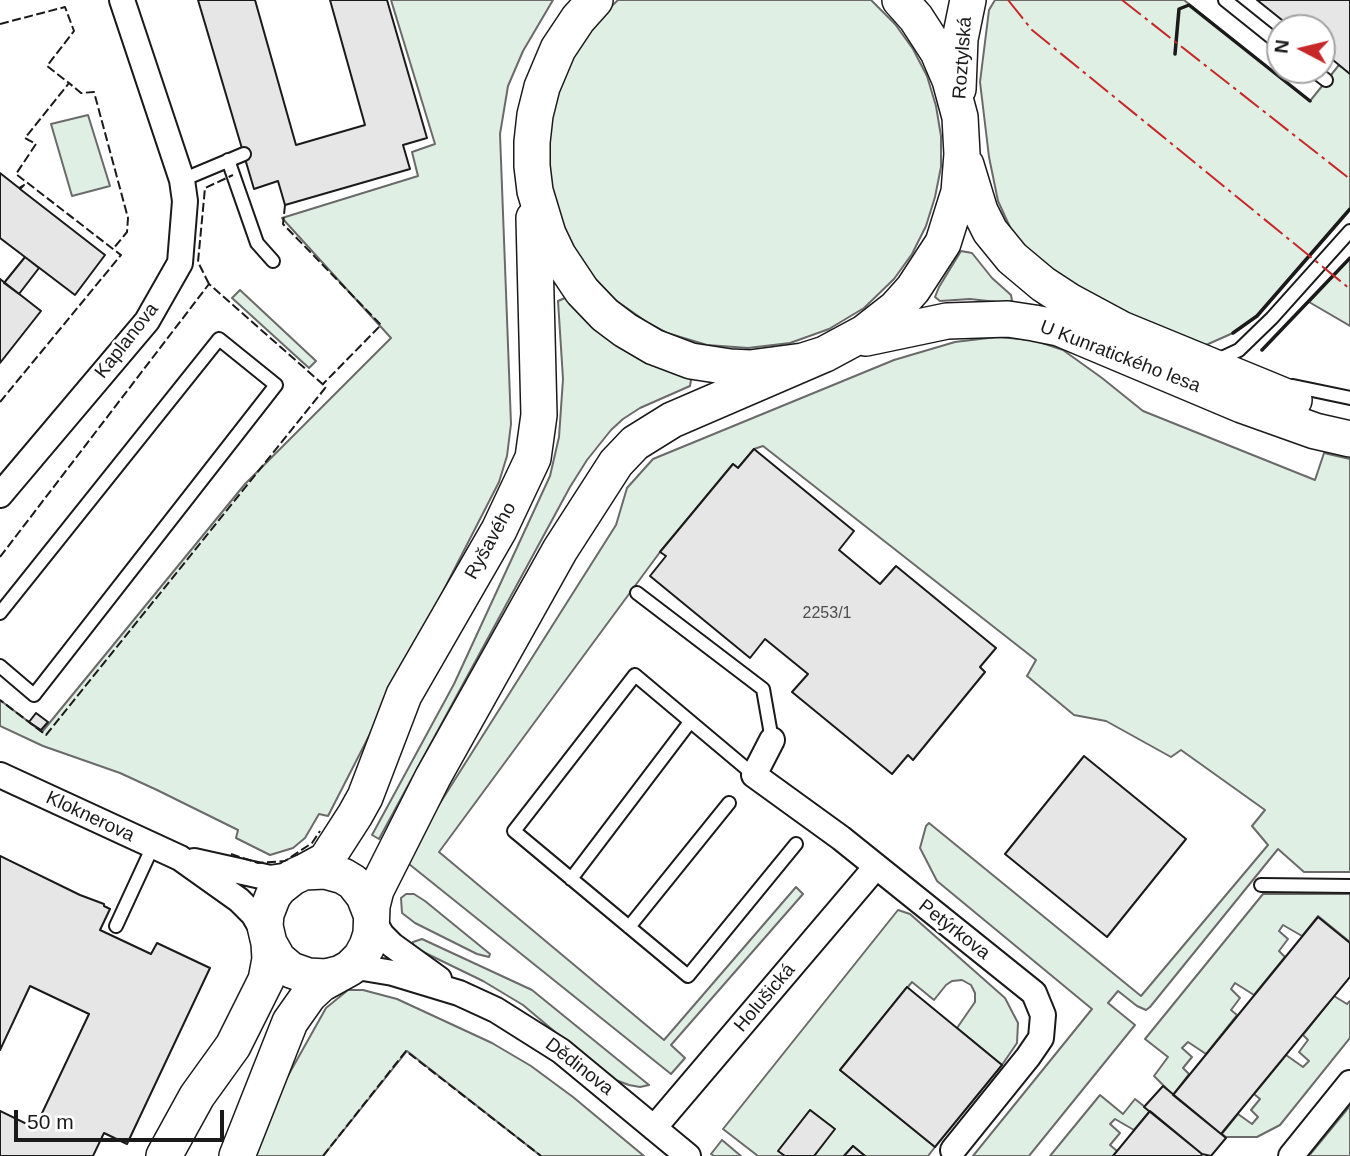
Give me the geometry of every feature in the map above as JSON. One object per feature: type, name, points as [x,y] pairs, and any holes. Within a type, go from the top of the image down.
[{"type":"main road","points":[[586,0],[548,71],[538,99],[533,130],[532,166],[540,212],[558,255],[570,275],[595,306],[636,337],[691,361],[730,368],[783,365],[834,350]]},
{"type":"main road","points":[[567,35],[595,0]]},
{"type":"main road","points":[[237,1156],[290,1022],[309,995],[361,957],[371,934],[376,890],[440,763],[560,550],[616,463],[635,443],[672,420],[834,350],[879,323],[913,289],[932,263],[952,220],[959,192],[961,127],[950,80],[938,52],[916,18],[900,0]]},
{"type":"main road","name":"Roztylská","points":[[961,127],[958,62],[968,0]]},
{"type":"main road","name":"U Kunratického lesa","points":[[961,127],[971,186],[980,211],[990,230],[1012,258],[1043,284],[1121,329],[1313,407],[1350,416]]},
{"type":"main road","name":"Ryšavého","points":[[164,1156],[197,1096],[233,1046],[266,981],[270,959],[266,914],[273,896],[285,882],[326,860],[355,815],[370,785],[404,695],[499,530],[533,458],[538,433],[539,393],[532,166]]},
{"type":"main road","name":"U Kunratického lesa","points":[[834,350],[880,334],[947,321],[1008,319],[1034,323],[1079,336],[1242,405],[1350,439]]},
{"type":"main road","points":[[303,873],[325,870],[343,876],[359,889],[372,916]]},
{"type":"main road","points":[[268,940],[278,959],[299,974],[318,978],[341,972]]},
{"type":"street","name":"Kaplanova","points":[[0,495],[147,321],[180,262],[185,201],[182,180],[121,0]]},
{"type":"street","points":[[754,775],[772,740]]},
{"type":"street","name":"Kloknerova","points":[[0,775],[180,858],[270,878],[303,873]]},
{"type":"street","name":"Petýrkova","points":[[754,775],[841,838],[875,868],[1034,993],[1043,1015],[1041,1038],[953,1150]]},
{"type":"street","name":"Kloknerova","points":[[180,858],[239,900],[253,914],[268,940]]},
{"type":"street","name":"Holušická","points":[[654,1128],[875,868]]},
{"type":"street","name":"Dědinova","points":[[372,916],[392,945],[459,993],[523,1025],[561,1051],[688,1156]]},
{"type":"street","name":"Dědinova","points":[[341,972],[363,968],[380,970],[459,993]]},
{"type":"street","points":[[1291,1156],[1350,1083]]},
{"type":"lane","points":[[1225,0],[1266,33]]},
{"type":"lane","points":[[182,180],[244,154]]},
{"type":"lane","points":[[228,160],[257,243],[273,261]]},
{"type":"lane","points":[[1188,356],[1222,358],[1239,350],[1272,318],[1350,231]]},
{"type":"lane","points":[[0,613],[219,339],[276,385],[34,695],[0,666]]},
{"type":"lane","points":[[1188,356],[1301,388],[1350,398]]},
{"type":"lane","points":[[637,593],[763,689],[772,740]]},
{"type":"lane","points":[[754,775],[635,675],[514,831],[688,976],[796,844]]},
{"type":"lane","points":[[571,879],[690,722]]},
{"type":"lane","points":[[629,927],[729,803]]},
{"type":"lane","points":[[116,926],[153,846]]},
{"type":"lane","points":[[1261,885],[1350,886]]},
{"type":"green space","points":[[391,0],[553,0],[523,51],[508,86],[500,134],[511,424],[507,456],[499,482],[328,816],[319,814],[305,838],[293,848],[270,855],[236,838],[238,830],[157,790],[120,773],[43,746],[0,726],[0,700],[42,732],[245,484],[391,338],[282,218],[418,176],[412,152],[435,144]]},
{"type":"green space","points":[[618,0],[871,0],[895,24],[913,49],[927,76],[941,136],[941,167],[926,226],[912,254],[894,279],[864,308],[829,329],[790,343],[748,348],[707,345],[667,333],[648,323],[614,299],[586,269],[565,233],[552,193],[548,151],[554,100],[579,44],[597,20]]},
{"type":"green space","points":[[995,0],[1184,0],[1266,66],[1266,84],[1289,84],[1310,101],[1324,84],[1336,84],[1336,69],[1339,65],[1350,73],[1350,209],[1257,316],[1233,333],[1206,345],[1178,340],[1071,288],[1015,238],[998,201],[989,157],[980,82],[989,10]]},
{"type":"green space","points":[[88,115],[110,186],[72,196],[51,124]]},
{"type":"green space","points":[[961,251],[972,253],[992,278],[1011,295],[1012,301],[940,301],[935,297]]},
{"type":"green space","points":[[1350,258],[1350,326],[1309,302]]},
{"type":"green space","points":[[240,290],[316,361],[309,368],[232,298]]},
{"type":"green space","points":[[565,298],[586,317],[685,374],[691,380],[690,386],[640,408],[623,419],[587,460],[379,839],[372,835],[454,684],[550,476],[559,437],[563,379],[558,301]]},
{"type":"green space","points":[[997,337],[1033,340],[1063,350],[1143,411],[1315,480],[1324,453],[1350,459],[1350,872],[1304,872],[1278,849],[1150,1007],[1146,1010],[1137,1006],[1118,991],[1108,1003],[1135,1025],[1029,1156],[973,1156],[1092,1009],[937,881],[920,848],[926,826],[929,823],[1141,996],[1268,845],[1252,826],[1265,810],[1181,750],[1171,757],[1106,721],[1074,715],[1027,676],[1036,660],[763,446],[754,449],[738,468],[733,464],[660,552],[439,852],[664,1040],[796,887],[803,894],[671,1045],[685,1058],[671,1074],[404,860],[616,525],[627,488],[653,459],[894,360],[955,342]]},
{"type":"green space","points":[[406,894],[414,894],[425,901],[490,954],[489,957],[477,954],[415,923],[402,913],[401,898]]},
{"type":"green space","points":[[1263,894],[1350,894],[1350,942],[1318,916],[1302,936],[1283,925],[1279,931],[1288,939],[1279,951],[1285,957],[1254,995],[1235,983],[1231,989],[1240,998],[1231,1010],[1237,1015],[1206,1054],[1188,1042],[1182,1048],[1192,1057],[1183,1068],[1189,1074],[1173,1095],[1154,1076],[1168,1057],[1145,1039]]},
{"type":"green space","points":[[898,910],[910,914],[1005,998],[1018,1023],[1017,1043],[1002,1065],[957,1028],[975,1002],[971,985],[962,980],[952,981],[934,1000],[912,982],[840,1070],[935,1147],[928,1156],[865,1156],[853,1146],[844,1156],[814,1156],[834,1129],[810,1110],[779,1150],[785,1156],[758,1156],[723,1129]]},
{"type":"green space","points":[[422,939],[532,990],[649,1085],[640,1087],[610,1078],[523,1005],[483,981],[413,947],[413,942]]},
{"type":"green space","points":[[348,990],[363,990],[397,999],[492,1043],[531,1066],[573,1097],[644,1156],[541,1156],[407,1051],[323,1156],[243,1156],[326,1008]]},
{"type":"green space","points":[[1334,996],[1347,1004],[1350,1001],[1350,1038],[1280,1125],[1257,1137],[1226,1137],[1222,1134],[1238,1114],[1252,1124],[1258,1117],[1251,1110],[1260,1099],[1254,1094],[1286,1055],[1303,1067],[1309,1061],[1299,1052],[1308,1040],[1303,1035]]},
{"type":"green space","points":[[1100,1095],[1123,1114],[1135,1099],[1150,1111],[1134,1130],[1115,1119],[1110,1124],[1120,1133],[1110,1145],[1117,1151],[1113,1156],[1050,1156]]},
{"type":"green space","points":[[1350,1106],[1350,1156],[1309,1156],[1312,1152]]},
{"type":"green space","points":[[722,1140],[741,1156],[711,1154]]},
{"type":"building","points":[[198,0],[255,0],[296,145],[365,125],[330,0],[387,0],[427,138],[403,145],[410,169],[285,205],[278,181],[254,189]]},
{"type":"building","points":[[1257,0],[1350,0],[1350,74],[1336,62],[1336,14],[1274,14]]},
{"type":"building","points":[[0,173],[19,188],[24,185],[20,189],[105,255],[75,295],[0,238]]},
{"type":"building","points":[[25,257],[39,268],[19,294],[4,283]]},
{"type":"building","points":[[0,279],[41,311],[0,363]]},
{"type":"building","points":[[754,449],[854,531],[839,550],[880,584],[896,566],[996,648],[980,667],[985,672],[913,760],[908,755],[892,774],[792,692],[808,674],[765,639],[750,658],[650,576],[666,556],[660,552],[733,464],[738,468]]},
{"type":"building","points":[[36,713],[48,722],[41,730],[29,722]]},
{"type":"building","points":[[1084,756],[1186,839],[1107,937],[1005,854]]},
{"type":"building","points":[[0,856],[104,904],[110,909],[100,930],[151,954],[157,943],[210,968],[127,1144],[104,1133],[93,1156],[0,1156],[0,1111],[35,1128],[89,1014],[30,986],[0,1050]]},
{"type":"building","points":[[1318,917],[1350,943],[1350,977],[1221,1134],[1173,1095]]},
{"type":"building","points":[[907,987],[1002,1065],[935,1147],[840,1070]]},
{"type":"building","points":[[1163,1086],[1226,1138],[1211,1156],[1202,1154],[1144,1107]]},
{"type":"building","points":[[810,1110],[835,1129],[814,1156],[785,1156],[778,1151]]},
{"type":"building","points":[[1150,1111],[1202,1154],[1201,1156],[1113,1156]]},
{"type":"building","points":[[853,1146],[865,1156],[844,1156]]},
{"type":"fence","points":[[0,24],[65,7],[74,31],[47,66],[69,83]]},
{"type":"fence","points":[[0,402],[121,255],[113,249],[16,174],[36,144],[25,138],[69,83],[81,93],[94,92],[128,218],[127,232],[113,249]]},
{"type":"fence","points":[[209,284],[198,262],[205,188],[233,175]]},
{"type":"fence","points":[[285,205],[283,224],[381,325],[323,384]]},
{"type":"fence","points":[[0,557],[209,284],[326,387],[46,735],[0,700]]},
{"type":"fence","points":[[231,854],[258,863],[285,861],[312,843],[320,831]]},
{"type":"fence","points":[[323,1156],[406,1051],[541,1156]]},
{"type":"wall","points":[[1175,54],[1179,9],[1189,5],[1310,101]]},
{"type":"wall","points":[[1233,333],[1257,316],[1350,209]]},
{"type":"wall","points":[[1262,350],[1350,258]]},
{"type":"power","points":[[1008,0],[1032,30],[1350,289]]},
{"type":"power","points":[[1122,0],[1350,179]]}]
